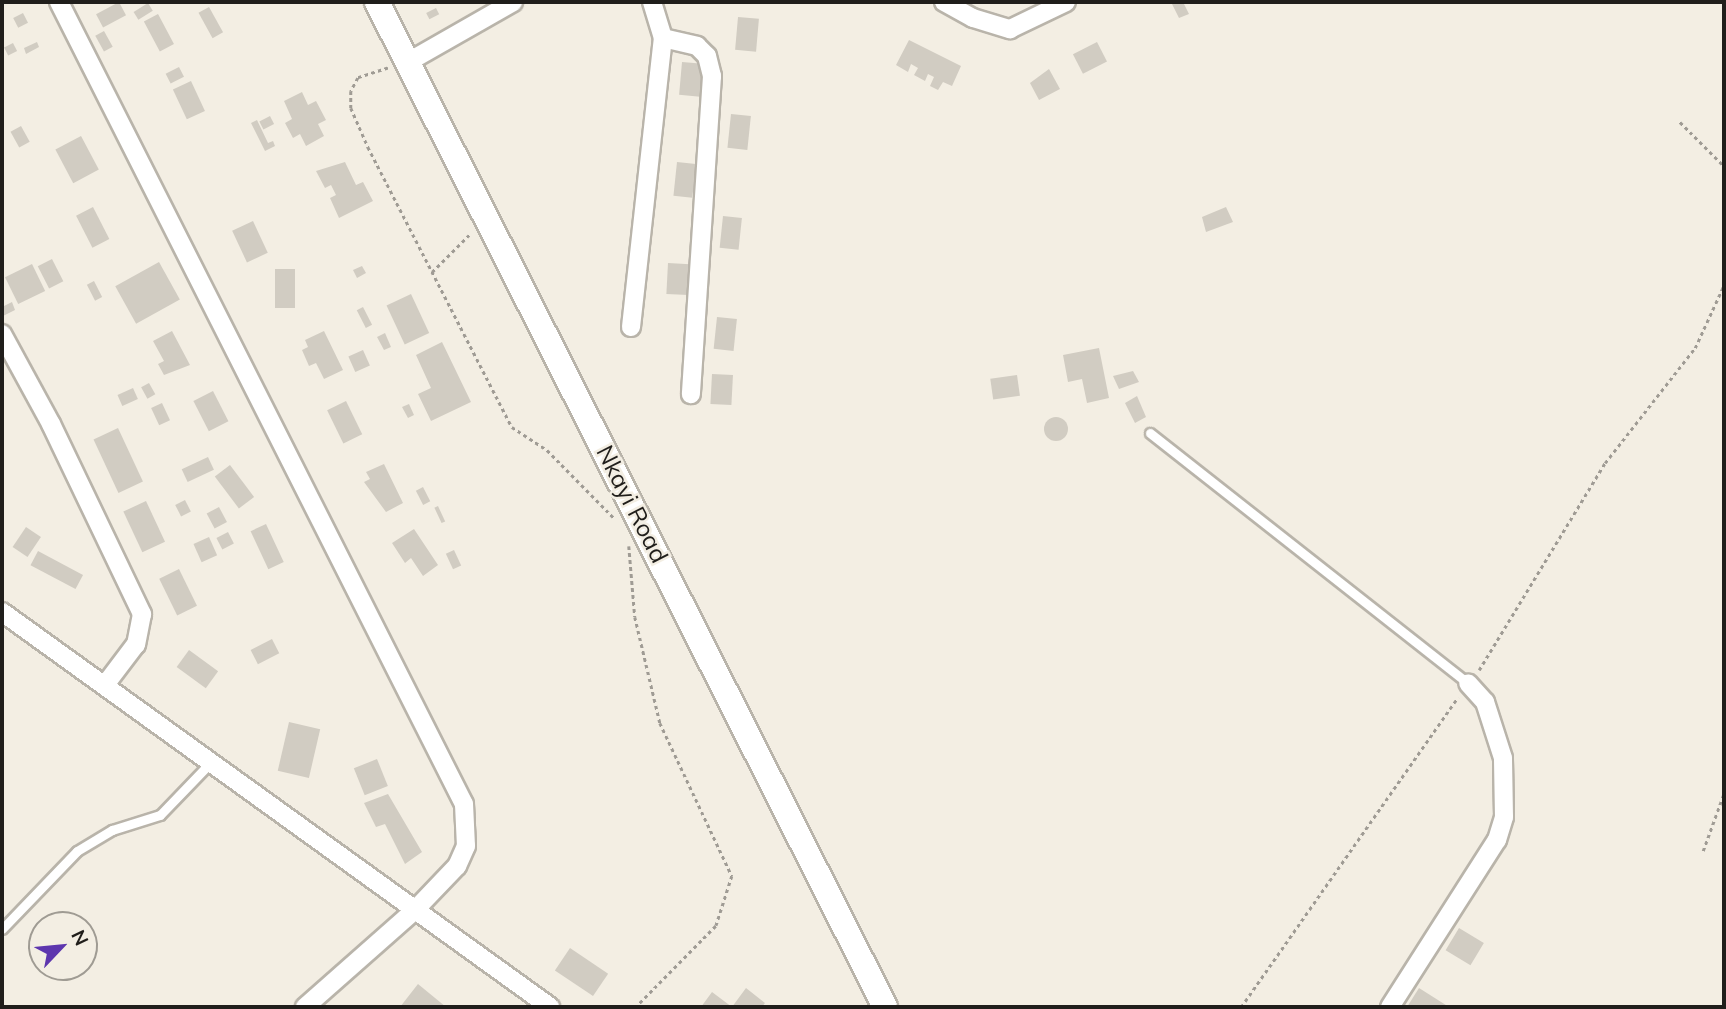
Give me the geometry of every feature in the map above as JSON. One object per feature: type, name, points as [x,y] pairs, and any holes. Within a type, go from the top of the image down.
[{"type":"main road","name":"Nkayi Road","points":[[377,2],[488,215],[632,525],[886,1007]]},
{"type":"street","points":[[60,2],[464,804],[466,846],[457,866],[415,910],[304,1007]]},
{"type":"street","points":[[408,62],[513,2]]},
{"type":"street","points":[[631,327],[663,38],[652,2]]},
{"type":"street","points":[[944,2],[973,18],[1010,29],[1066,2]]},
{"type":"street","points":[[663,38],[697,46],[706,56],[712,76],[691,394]]},
{"type":"street","points":[[2,334],[51,424],[142,614],[136,644],[105,685]]},
{"type":"street","points":[[2,611],[550,1007]]},
{"type":"street","points":[[1390,1007],[1497,840],[1504,817],[1503,758],[1485,702],[1468,683]]},
{"type":"lane","points":[[1150,433],[1468,683]]},
{"type":"lane","points":[[2,929],[77,850],[112,830],[160,815],[210,763]]},
{"type":"path","points":[[408,62],[358,78],[351,91],[351,108],[512,427],[547,450],[632,525],[629,561],[635,617],[660,723],[732,876],[716,926],[635,1007]]},
{"type":"path","points":[[1680,122],[1724,166]]},
{"type":"path","points":[[432,271],[488,215]]},
{"type":"path","points":[[1241,1007],[1468,683],[1605,463],[1695,348],[1724,285]]},
{"type":"path","points":[[1703,851],[1724,793]]},
{"type":"building","points":[[119,2],[126,15],[103,27],[96,14]]},
{"type":"building","points":[[1171,2],[1183,2],[1189,14],[1179,18]]},
{"type":"building","points":[[148,3],[153,11],[138,20],[134,12]]},
{"type":"building","points":[[209,7],[223,32],[213,38],[199,13]]},
{"type":"building","points":[[436,8],[439,14],[429,19],[426,13]]},
{"type":"building","points":[[23,13],[28,23],[18,28],[13,18]]},
{"type":"building","points":[[158,14],[174,44],[160,52],[144,22]]},
{"type":"building","points":[[738,17],[759,19],[756,52],[735,50]]},
{"type":"building","points":[[104,31],[113,47],[104,52],[95,36]]},
{"type":"building","points":[[909,40],[961,66],[952,86],[943,82],[938,90],[930,86],[934,77],[928,74],[925,81],[914,75],[918,68],[911,64],[908,72],[896,65]]},
{"type":"building","points":[[37,42],[39,47],[26,54],[24,48]]},
{"type":"building","points":[[1097,42],[1107,62],[1083,74],[1073,54]]},
{"type":"building","points":[[13,43],[17,51],[8,56],[4,48]]},
{"type":"building","points":[[682,62],[703,64],[700,97],[679,95]]},
{"type":"building","points":[[179,67],[184,77],[171,84],[166,74]]},
{"type":"building","points":[[1049,69],[1060,89],[1039,100],[1030,83]]},
{"type":"building","points":[[191,81],[205,111],[187,119],[173,89]]},
{"type":"building","points":[[302,92],[308,105],[316,101],[326,120],[318,124],[324,136],[306,146],[300,134],[293,138],[285,123],[292,119],[284,101]]},
{"type":"building","points":[[731,114],[751,116],[747,150],[727,148]]},
{"type":"building","points":[[270,116],[274,124],[263,129],[259,121]]},
{"type":"building","points":[[257,120],[268,143],[273,141],[275,146],[265,151],[251,123]]},
{"type":"building","points":[[21,126],[30,142],[19,148],[11,132]]},
{"type":"building","points":[[81,136],[99,170],[73,183],[55,150]]},
{"type":"building","points":[[345,162],[356,185],[363,182],[373,201],[339,218],[330,198],[336,195],[331,185],[325,188],[316,171]]},
{"type":"building","points":[[677,162],[696,164],[692,198],[673,196]]},
{"type":"building","points":[[93,207],[109,239],[92,248],[76,216]]},
{"type":"building","points":[[1226,207],[1233,222],[1206,232],[1202,217]]},
{"type":"building","points":[[723,216],[742,218],[739,250],[720,248]]},
{"type":"building","points":[[253,221],[268,253],[247,262],[232,231]]},
{"type":"building","points":[[52,259],[63,281],[49,289],[38,266]]},
{"type":"building","points":[[159,262],[180,300],[136,324],[115,286]]},
{"type":"building","points":[[668,263],[690,264],[688,295],[666,294]]},
{"type":"building","points":[[32,264],[45,291],[18,304],[5,277]]},
{"type":"building","points":[[362,266],[366,273],[357,278],[353,270]]},
{"type":"building","points":[[275,269],[295,269],[295,308],[275,308]]},
{"type":"building","points":[[94,281],[102,297],[95,301],[87,285]]},
{"type":"building","points":[[411,294],[429,333],[405,344],[387,305]]},
{"type":"building","points":[[12,302],[15,310],[3,316],[2,307]]},
{"type":"building","points":[[363,307],[372,325],[366,328],[357,310]]},
{"type":"building","points":[[717,317],[737,319],[734,351],[714,349]]},
{"type":"building","points":[[172,331],[190,365],[164,375],[158,364],[164,361],[153,341]]},
{"type":"building","points":[[324,331],[343,370],[324,379],[316,363],[309,366],[302,350],[308,347],[305,340]]},
{"type":"building","points":[[385,333],[391,347],[384,350],[377,337]]},
{"type":"building","points":[[442,342],[471,402],[431,421],[418,394],[431,388],[416,355]]},
{"type":"building","points":[[1099,348],[1109,398],[1087,403],[1082,379],[1068,382],[1063,355]]},
{"type":"building","points":[[363,350],[370,366],[355,372],[348,357]]},
{"type":"building","points":[[1133,371],[1139,382],[1119,389],[1113,376]]},
{"type":"building","points":[[712,374],[733,375],[731,405],[710,404]]},
{"type":"building","points":[[1017,375],[1020,396],[993,400],[990,379]]},
{"type":"building","points":[[149,383],[155,394],[147,399],[141,387]]},
{"type":"building","points":[[133,388],[138,399],[122,406],[117,395]]},
{"type":"building","points":[[213,391],[228,421],[209,431],[193,401]]},
{"type":"building","points":[[1137,396],[1146,417],[1135,423],[1125,403]]},
{"type":"building","points":[[346,401],[362,434],[343,443],[327,410]]},
{"type":"building","points":[[162,403],[170,420],[159,425],[151,408]]},
{"type":"building","points":[[409,404],[414,415],[408,418],[402,407]]},
{"type":"building","points":[[1056,417],[1065,420],[1068,429],[1065,438],[1056,441],[1047,438],[1044,429],[1047,420]]},
{"type":"building","points":[[118,428],[143,481],[118,493],[94,439]]},
{"type":"building","points":[[208,457],[214,470],[188,482],[182,469]]},
{"type":"building","points":[[384,464],[403,503],[386,512],[364,482],[370,479],[366,472]]},
{"type":"building","points":[[230,465],[254,497],[239,508],[215,476]]},
{"type":"building","points":[[423,487],[430,501],[423,505],[416,491]]},
{"type":"building","points":[[185,500],[191,512],[181,517],[175,505]]},
{"type":"building","points":[[146,501],[165,542],[142,552],[123,512]]},
{"type":"building","points":[[438,506],[445,521],[442,523],[434,508]]},
{"type":"building","points":[[219,507],[227,522],[215,529],[207,514]]},
{"type":"building","points":[[266,524],[284,562],[268,569],[251,531]]},
{"type":"building","points":[[26,527],[41,537],[28,557],[13,547]]},
{"type":"building","points":[[414,529],[438,565],[423,576],[411,558],[405,563],[392,543]]},
{"type":"building","points":[[228,532],[234,544],[222,549],[216,538]]},
{"type":"building","points":[[209,537],[217,555],[202,562],[193,544]]},
{"type":"building","points":[[454,550],[461,565],[453,569],[446,554]]},
{"type":"building","points":[[38,551],[83,575],[76,589],[30,565]]},
{"type":"building","points":[[179,569],[197,606],[177,615],[159,579]]},
{"type":"building","points":[[272,639],[279,653],[258,664],[251,650]]},
{"type":"building","points":[[189,650],[218,671],[206,688],[177,667]]},
{"type":"building","points":[[289,722],[320,729],[309,778],[278,771]]},
{"type":"building","points":[[377,759],[388,786],[365,795],[354,768]]},
{"type":"building","points":[[388,794],[422,852],[405,864],[385,824],[376,827],[364,803]]},
{"type":"building","points":[[1459,928],[1484,943],[1470,965],[1446,950]]},
{"type":"building","points":[[570,948],[608,974],[593,996],[555,970]]},
{"type":"building","points":[[418,984],[446,1007],[400,1007]]},
{"type":"building","points":[[746,988],[765,1003],[762,1007],[732,1007]]},
{"type":"building","points":[[1419,988],[1449,1007],[1407,1007]]},
{"type":"building","points":[[712,992],[732,1007],[701,1007]]}]
